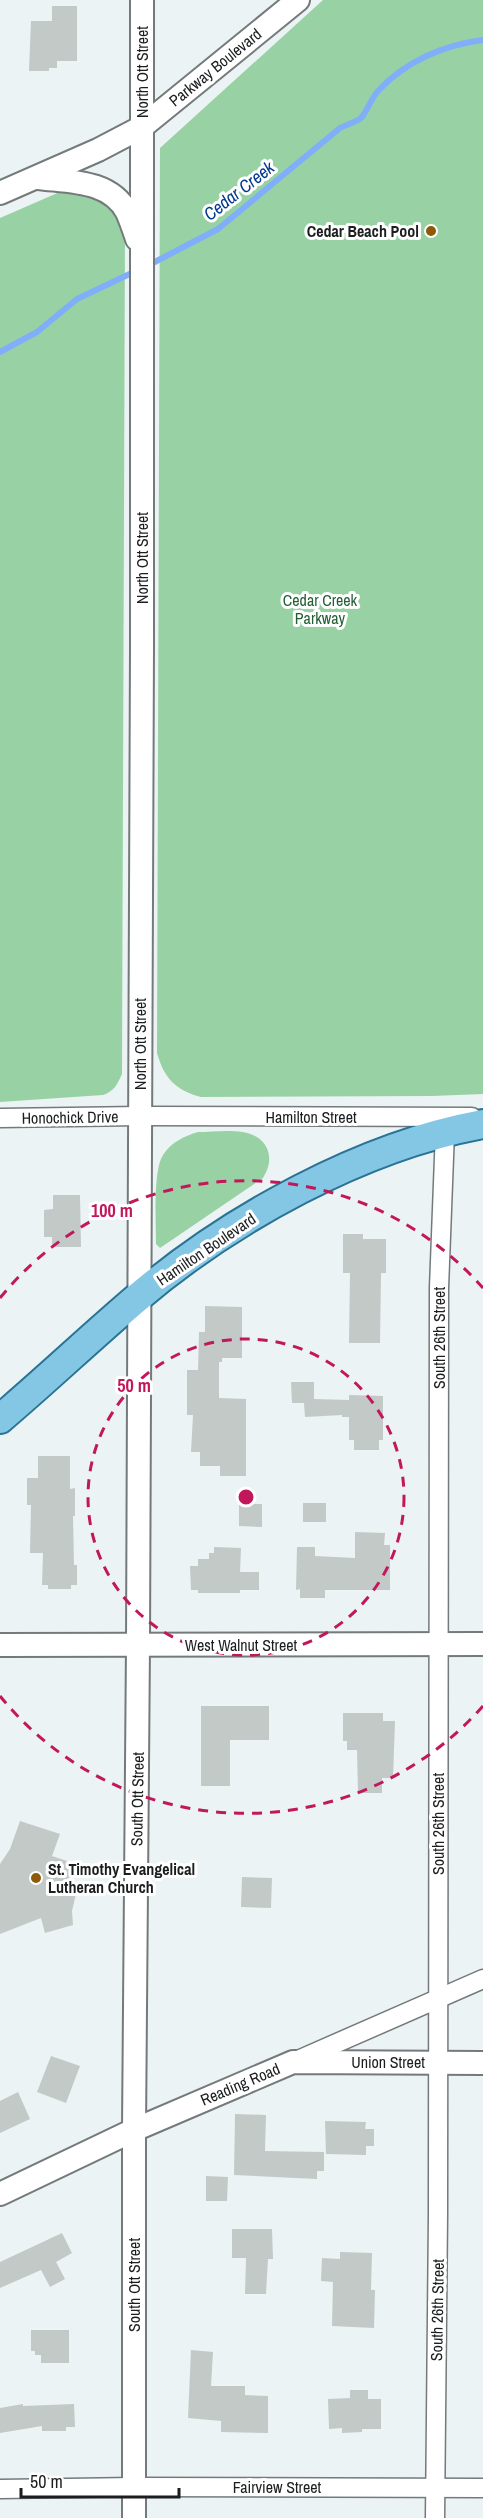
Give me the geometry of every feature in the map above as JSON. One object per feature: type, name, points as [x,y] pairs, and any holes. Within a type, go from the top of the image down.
[{"type":"main road","points":[[445,1131],[483,1124]]},
{"type":"main road","name":"Hamilton Boulevard","points":[[0,1419],[138,1297],[207,1246],[286,1197],[382,1152],[445,1131]]},
{"type":"street","name":"North Ott Street","points":[[140,1116],[142,0]]},
{"type":"street","name":"Parkway Boulevard","points":[[0,193],[38,178],[142,127],[298,0]]},
{"type":"street","points":[[38,178],[89,185],[107,191],[127,212],[141,249]]},
{"type":"street","name":"Hamilton Street","points":[[140,1116],[483,1117]]},
{"type":"street","name":"Honochick Drive","points":[[0,1118],[140,1116]]},
{"type":"street","name":"South Ott Street","points":[[134,2518],[140,1116]]},
{"type":"street","name":"South 26th Street","points":[[435,2518],[439,1288],[445,1131]]},
{"type":"street","name":"West Walnut Street","points":[[0,1645],[483,1644]]},
{"type":"street","name":"Reading Road","points":[[0,2194],[134,2130],[483,1979]]},
{"type":"street","name":"Union Street","points":[[293,2062],[483,2063]]},
{"type":"street","name":"Fairview Street","points":[[0,2489],[483,2488]]},
{"type":"green space","name":"Cedar Creek Parkway","points":[[323,0],[483,0],[483,1094],[201,1097],[184,1091],[172,1082],[163,1069],[157,1053],[160,148]]},
{"type":"green space","points":[[79,189],[110,203],[125,228],[122,1074],[115,1087],[103,1095],[0,1102],[0,218],[62,191]]},
{"type":"green space","points":[[238,1131],[256,1137],[263,1142],[268,1151],[268,1168],[263,1178],[160,1248],[156,1244],[156,1184],[160,1162],[166,1150],[174,1143],[198,1132]]},
{"type":"building","points":[[52,6],[77,6],[77,61],[57,61],[57,68],[49,68],[49,71],[29,71],[31,21],[52,21]]},
{"type":"building","points":[[53,1195],[80,1195],[81,1247],[52,1247],[52,1237],[44,1237],[44,1210],[53,1209]]},
{"type":"building","points":[[343,1234],[363,1234],[363,1239],[386,1239],[386,1273],[381,1273],[380,1343],[349,1343],[350,1273],[343,1273]]},
{"type":"building","points":[[205,1306],[242,1307],[242,1358],[222,1358],[222,1362],[219,1362],[219,1398],[246,1399],[246,1476],[220,1476],[220,1466],[200,1466],[200,1452],[191,1452],[193,1415],[187,1415],[187,1370],[198,1370],[199,1332],[205,1332]]},
{"type":"building","points":[[291,1382],[314,1382],[314,1399],[349,1400],[349,1395],[383,1396],[383,1440],[379,1440],[379,1450],[354,1450],[354,1440],[349,1440],[349,1417],[342,1417],[342,1415],[305,1417],[304,1403],[292,1403]]},
{"type":"building","points":[[38,1456],[70,1456],[70,1489],[75,1488],[74,1565],[77,1565],[77,1585],[71,1585],[71,1589],[48,1589],[48,1585],[42,1585],[43,1553],[30,1553],[31,1505],[27,1505],[27,1478],[38,1478]]},
{"type":"building","points":[[303,1503],[326,1503],[326,1522],[303,1522]]},
{"type":"building","points":[[239,1504],[262,1504],[262,1527],[239,1526]]},
{"type":"building","points":[[355,1532],[385,1533],[384,1545],[390,1545],[390,1590],[325,1590],[325,1598],[300,1598],[300,1589],[296,1590],[297,1547],[315,1547],[315,1556],[355,1558]]},
{"type":"building","points":[[214,1547],[241,1548],[240,1572],[259,1572],[259,1590],[240,1590],[240,1593],[198,1593],[198,1590],[191,1590],[190,1566],[198,1566],[198,1559],[209,1559],[209,1553],[214,1553]]},
{"type":"building","points":[[201,1706],[269,1706],[269,1740],[230,1740],[230,1786],[201,1786]]},
{"type":"building","points":[[343,1713],[383,1713],[383,1721],[395,1721],[393,1778],[382,1778],[382,1793],[358,1793],[357,1750],[347,1750],[347,1741],[343,1741]]},
{"type":"building","name":"St. Timothy Evangelical Lutheran Church","points":[[20,1821],[60,1834],[52,1856],[73,1863],[72,1876],[76,1894],[72,1911],[73,1925],[45,1933],[41,1918],[0,1934],[0,1864],[10,1849]]},
{"type":"building","points":[[242,1877],[272,1878],[271,1908],[241,1907]]},
{"type":"building","points":[[51,2056],[80,2066],[66,2103],[37,2092]]},
{"type":"building","points":[[18,2092],[30,2119],[0,2133],[0,2101]]},
{"type":"building","points":[[235,2114],[266,2115],[265,2151],[324,2152],[324,2171],[317,2171],[317,2179],[234,2175]]},
{"type":"building","points":[[325,2121],[366,2122],[365,2129],[374,2129],[374,2146],[366,2146],[366,2155],[326,2154]]},
{"type":"building","points":[[206,2176],[228,2177],[227,2201],[206,2201]]},
{"type":"building","points":[[232,2229],[272,2229],[273,2259],[268,2259],[266,2294],[245,2294],[246,2258],[232,2258]]},
{"type":"building","points":[[62,2233],[72,2253],[56,2262],[65,2279],[50,2287],[41,2270],[0,2288],[0,2262]]},
{"type":"building","points":[[340,2252],[372,2253],[371,2290],[375,2290],[374,2328],[332,2326],[333,2282],[321,2281],[322,2258],[340,2259]]},
{"type":"building","points":[[31,2330],[69,2330],[69,2363],[41,2363],[41,2355],[35,2355],[35,2351],[31,2351]]},
{"type":"building","points":[[191,2350],[213,2352],[211,2386],[245,2386],[245,2395],[268,2396],[268,2433],[221,2432],[221,2421],[188,2418]]},
{"type":"building","points":[[350,2390],[368,2390],[368,2399],[381,2399],[381,2429],[362,2429],[362,2432],[342,2433],[342,2428],[329,2429],[328,2399],[350,2398]]},
{"type":"building","points":[[23,2404],[23,2406],[74,2404],[75,2427],[66,2427],[66,2431],[42,2431],[42,2426],[0,2433],[0,2408]]},
{"type":"waterway","name":"Cedar Creek","points":[[147,266],[218,229],[340,128],[361,118],[376,93],[401,71],[440,50],[483,40]]},
{"type":"waterway","name":"Cedar Creek","points":[[0,352],[37,332],[77,299],[138,270]]},
{"type":"place","name":"Cedar Beach Pool","points":[[431,231]]},
{"type":"place","name":"St. Timothy Evangelical Lutheran Church","points":[[36,1878]]}]
